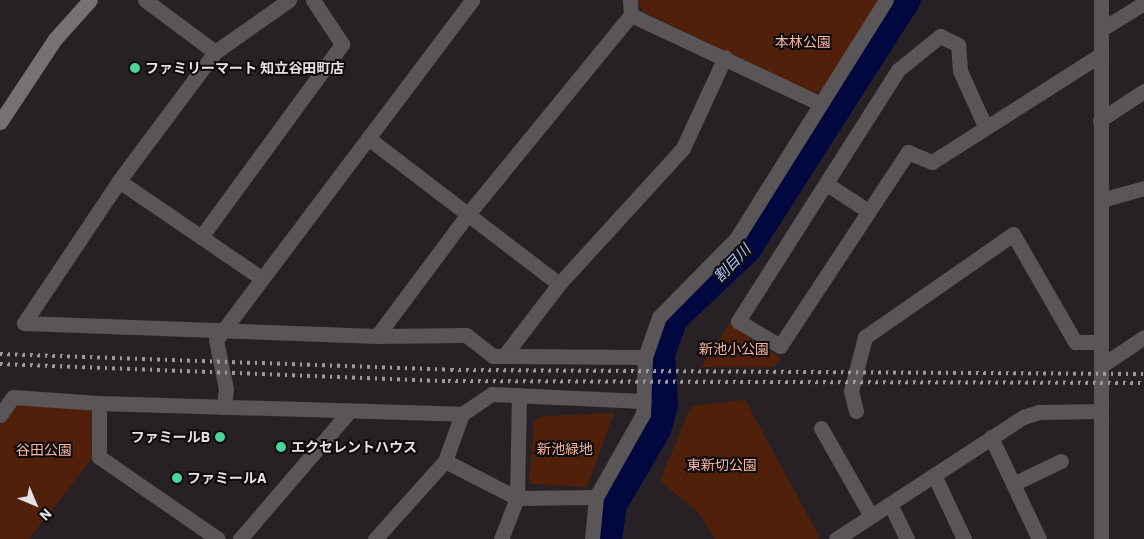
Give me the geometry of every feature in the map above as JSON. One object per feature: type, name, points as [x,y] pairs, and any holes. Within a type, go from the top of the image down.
[{"type":"street","points":[[0,122],[55,39],[90,0]]},
{"type":"street","points":[[145,0],[216,52]]},
{"type":"street","points":[[289,0],[216,52],[119,181],[24,323],[376,336],[466,335],[493,356],[645,357]]},
{"type":"street","points":[[201,237],[342,44],[313,0]]},
{"type":"street","points":[[224,406],[226,389],[216,340],[472,0]]},
{"type":"street","points":[[592,539],[596,497],[612,462],[632,440],[643,401],[645,357],[659,316],[736,239],[819,103],[886,0]]},
{"type":"street","points":[[1101,0],[1101,539]]},
{"type":"street","points":[[1102,29],[1144,3]]},
{"type":"street","points":[[376,336],[468,214],[631,7],[724,57],[819,103]]},
{"type":"street","points":[[986,126],[960,71],[958,45],[940,36],[898,70],[738,321],[780,346],[908,152],[932,162],[1100,55]]},
{"type":"street","points":[[504,356],[559,284],[683,148],[724,57]]},
{"type":"street","points":[[1100,120],[1144,91]]},
{"type":"street","points":[[368,138],[559,284]]},
{"type":"street","points":[[119,181],[261,278]]},
{"type":"street","points":[[827,184],[868,211]]},
{"type":"street","points":[[1101,200],[1144,188]]},
{"type":"street","points":[[856,411],[851,391],[865,337],[1013,234],[1075,342],[1101,342]]},
{"type":"street","points":[[1102,366],[1144,338]]},
{"type":"street","points":[[0,414],[13,397],[99,403],[224,406],[348,413],[462,414],[492,394],[643,401]]},
{"type":"street","points":[[501,539],[517,498],[518,396]]},
{"type":"street","points":[[99,403],[99,457],[218,539]]},
{"type":"street","points":[[836,539],[991,437],[1039,412],[1100,411]]},
{"type":"street","points":[[240,539],[348,413]]},
{"type":"street","points":[[376,539],[445,460],[462,414]]},
{"type":"street","points":[[821,428],[871,516]]},
{"type":"street","points":[[991,437],[1039,539]]},
{"type":"street","points":[[445,460],[517,498],[596,497]]},
{"type":"street","points":[[1013,484],[1061,461]]},
{"type":"street","points":[[934,475],[964,539]]},
{"type":"street","points":[[890,504],[908,539]]},
{"type":"green space","name":"本林公園","points":[[637,0],[881,0],[822,90],[813,93],[643,12]]},
{"type":"green space","name":"新池小公園","points":[[729,324],[781,358],[774,367],[701,367]]},
{"type":"green space","name":"東新切公園","points":[[745,400],[820,538],[715,539],[700,514],[660,481],[691,406]]},
{"type":"green space","name":"谷田公園","points":[[19,405],[89,408],[94,413],[91,460],[29,539],[0,539],[0,425]]},
{"type":"green space","name":"新池緑地","points":[[614,413],[587,487],[529,484],[534,421],[543,416]]},
{"type":"waterway","name":"割目川","points":[[609,539],[614,505],[658,430],[665,405],[662,355],[674,320],[748,250],[908,0]]},
{"type":"railway","points":[[0,354],[451,370],[1144,374]]},
{"type":"railway","points":[[0,364],[448,381],[1144,383]]},
{"type":"place","name":"ファミリーマート 知立谷田町店","points":[[135,68]]},
{"type":"place","name":"ファミールB","points":[[220,437]]},
{"type":"place","name":"エクセレントハウス","points":[[281,447]]},
{"type":"place","name":"ファミールA","points":[[177,478]]}]
